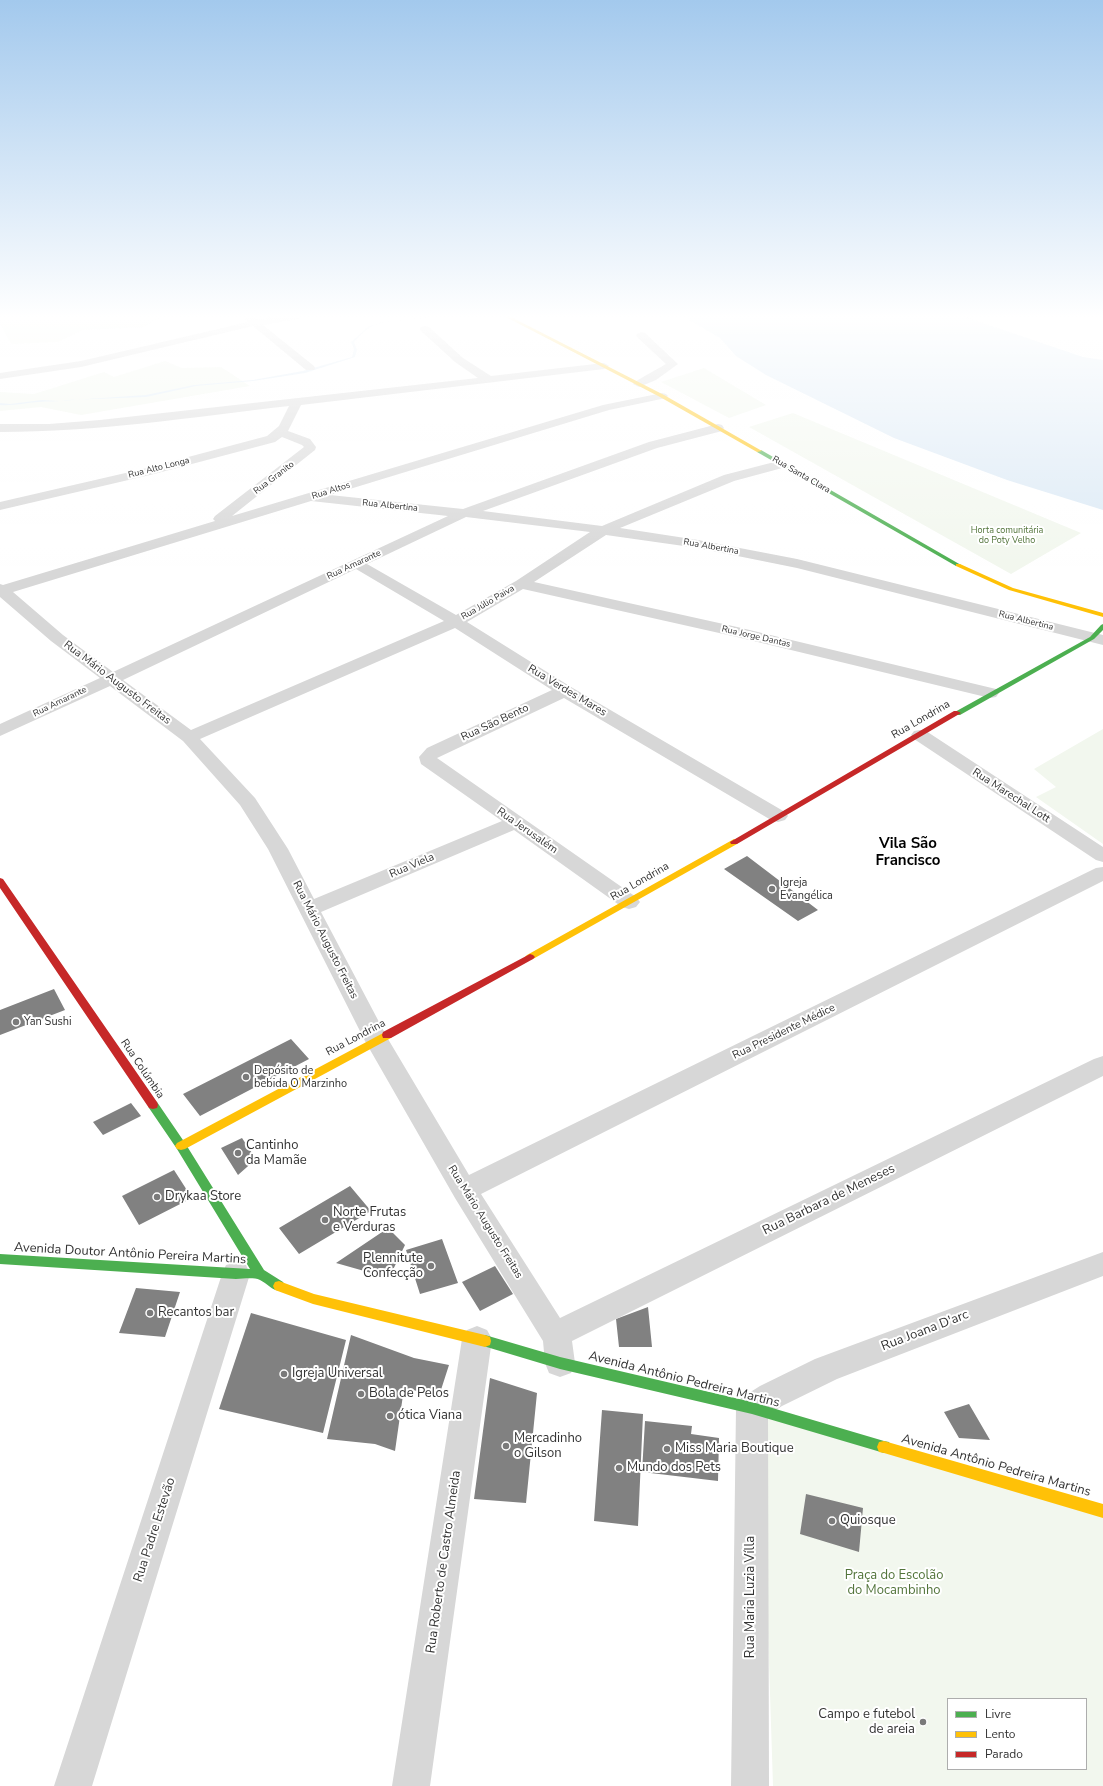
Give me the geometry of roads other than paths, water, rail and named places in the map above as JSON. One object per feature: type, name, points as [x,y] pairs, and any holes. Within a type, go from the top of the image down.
[{"type":"street","points":[[0,428],[75,426],[320,399]]},
{"type":"street","name":"Rua Altos","points":[[0,590],[607,407],[645,399]]},
{"type":"street","name":"Rua Santa Clara","points":[[668,399],[966,570],[1024,593],[1103,615]]},
{"type":"street","points":[[280,432],[297,402]]},
{"type":"street","name":"Rua Amarante","points":[[0,731],[462,514],[653,445],[718,428]]},
{"type":"street","name":"Rua Alto Longa","points":[[0,506],[149,471],[262,442],[276,437],[280,432]]},
{"type":"street","name":"Rua Granito","points":[[209,527],[309,450],[310,447],[306,442],[280,432]]},
{"type":"street","name":"Rua Júlio Paiva","points":[[189,737],[456,622],[522,584],[603,530],[729,478],[782,464]]},
{"type":"street","name":"Rua Albertina","points":[[311,497],[603,530],[705,546],[803,564],[1098,639]]},
{"type":"street","name":"Rua Verdes Mares","points":[[357,564],[456,622],[565,691],[778,816]]},
{"type":"street","name":"Rua Jorge Dantas","points":[[522,584],[737,632],[990,693]]},
{"type":"street","name":"Rua Mário Augusto Freitas","points":[[0,590],[57,638],[189,737],[248,802],[278,849],[310,909],[376,1041],[464,1190],[555,1335],[559,1345],[560,1363]]},
{"type":"street","name":"Rua Londrina","points":[[181,1146],[629,902],[920,735],[990,693],[1098,639],[1103,626]]},
{"type":"street","name":"Rua São Bento","points":[[428,757],[433,752],[565,691]]},
{"type":"street","name":"Rua Marechal Lott","points":[[920,735],[1103,856]]},
{"type":"street","name":"Rua Jerusalém","points":[[428,757],[430,763],[629,902]]},
{"type":"street","name":"Rua Viela","points":[[310,909],[515,823]]},
{"type":"street","name":"Rua Presidente Médice","points":[[464,1190],[1103,873]]},
{"type":"street","name":"Rua Colúmbia","points":[[0,881],[181,1146],[248,1274]]},
{"type":"street","name":"Rua Barbara de Meneses","points":[[555,1335],[1103,1065]]},
{"type":"street","name":"Avenida Doutor Antônio Pereira Martins","points":[[1,1262],[248,1274]]},
{"type":"street","name":"Rua Joana D'arc","points":[[752,1408],[771,1396],[826,1369],[1103,1264]]},
{"type":"street","name":"Avenida Antônio Pedreira Martins","points":[[248,1274],[313,1299],[477,1339],[560,1363],[752,1408],[1103,1511]]},
{"type":"street","name":"Rua Padre Estevão","points":[[74,1786],[248,1274]]},
{"type":"street","name":"Rua Roberto de Castro Almeida","points":[[411,1786],[477,1339]]},
{"type":"street","name":"Rua Maria Luzia Vílla","points":[[750,1786],[752,1408]]},
{"type":"place","name":"Igreja Evangélica","points":[[772,889]]},
{"type":"place","name":"Yan Sushi","points":[[16,1022]]},
{"type":"place","name":"Depósito de bebida O Marzinho","points":[[246,1077]]},
{"type":"place","name":"Cantinho da Mamãe","points":[[238,1153]]},
{"type":"place","name":"Drykaa Store","points":[[157,1197]]},
{"type":"place","name":"Norte Frutas e Verduras","points":[[325,1220]]},
{"type":"place","name":"Plennitute Confecção","points":[[431,1266]]},
{"type":"place","name":"Recantos bar","points":[[150,1313]]},
{"type":"place","name":"Igreja Universal","points":[[284,1374]]},
{"type":"place","name":"Bola de Pelos","points":[[361,1394]]},
{"type":"place","name":"ótica Viana","points":[[390,1416]]},
{"type":"place","name":"Mercadinho o Gilson","points":[[506,1446]]},
{"type":"place","name":"Miss Maria Boutique","points":[[667,1449]]},
{"type":"place","name":"Mundo dos Pets","points":[[619,1468]]},
{"type":"place","name":"Quiosque","points":[[832,1521]]},
{"type":"place","name":"Campo e futebol de areia","points":[[923,1722]]},
{"type":"district","name":"Vila São Francisco","points":[[908,852]]},
{"type":"park label","name":"Horta comunitária do Poty Velho","points":[[1007,536]]},
{"type":"park label","name":"Praça do Escolão do Mocambinho","points":[[894,1584]]}]
